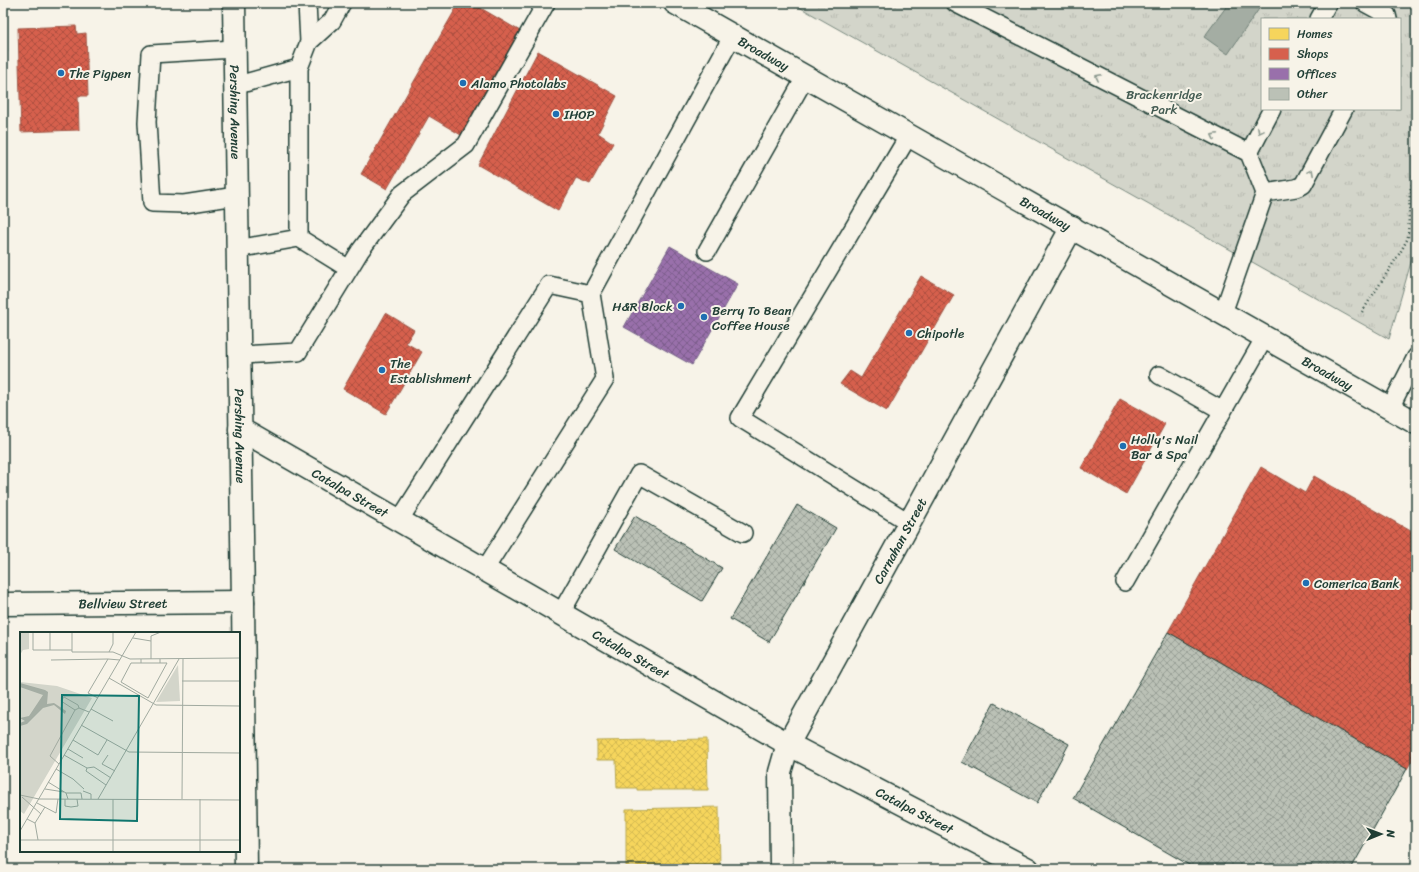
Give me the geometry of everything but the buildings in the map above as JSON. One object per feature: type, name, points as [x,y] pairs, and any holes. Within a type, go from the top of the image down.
[{"type":"street","name":"Pershing Avenue","points":[[234,3],[246,869]]},
{"type":"street","name":"Broadway","points":[[676,3],[1416,423]]},
{"type":"street","name":"Carnahan Street","points":[[781,869],[780,772],[788,744],[1072,227]]},
{"type":"street","name":"Catalpa Street","points":[[240,429],[788,744],[1028,869]]},
{"type":"street","name":"Bellview Street","points":[[3,604],[243,602]]},
{"type":"lane","points":[[299,238],[299,68],[309,42],[307,3]]},
{"type":"lane","points":[[309,42],[332,21],[342,3]]},
{"type":"lane","points":[[240,355],[298,352],[360,252],[402,194],[466,145],[546,3]]},
{"type":"lane","points":[[955,3],[1249,154],[1266,193],[1223,313]]},
{"type":"lane","points":[[1320,18],[1328,3]]},
{"type":"lane","points":[[1365,3],[1387,15],[1388,18]]},
{"type":"lane","points":[[485,569],[605,379],[591,294],[733,35]]},
{"type":"lane","points":[[234,49],[151,54],[147,122],[152,203],[184,204],[236,196]]},
{"type":"lane","points":[[234,86],[299,68]]},
{"type":"lane","points":[[707,251],[806,76]]},
{"type":"lane","points":[[1249,154],[1271,110]]},
{"type":"lane","points":[[1266,193],[1296,188],[1303,185],[1343,110]]},
{"type":"lane","points":[[909,135],[740,418],[910,523]]},
{"type":"lane","points":[[237,249],[299,238],[350,269]]},
{"type":"lane","points":[[399,520],[549,285],[591,294]]},
{"type":"lane","points":[[1125,582],[1265,337]]},
{"type":"lane","points":[[1390,408],[1416,356]]},
{"type":"lane","points":[[1160,375],[1223,411]]},
{"type":"lane","points":[[561,613],[639,474],[743,533]]},
{"type":"path","points":[[1362,312],[1408,238],[1410,191],[1416,172]]},
{"type":"shaded area","points":[[3,3],[8,3],[9,52],[3,52]]},
{"type":"shaded area","points":[[1229,3],[1263,3],[1228,54],[1204,37]]},
{"type":"green space","name":"Brackenridge Park","points":[[792,3],[1416,3],[1416,245],[1389,339]]},
{"type":"place","name":"The Pigpen","points":[[61,73]]},
{"type":"place","name":"Alamo Photolabs","points":[[463,83]]},
{"type":"place","name":"IHOP","points":[[556,114]]},
{"type":"place","name":"H&R Block","points":[[681,306]]},
{"type":"place","name":"Berry To Bean Coffee House","points":[[704,317]]},
{"type":"place","name":"Chipotle","points":[[909,333]]},
{"type":"place","name":"The Establishment","points":[[382,370]]},
{"type":"place","name":"Holly's Nail Bar & Spa","points":[[1123,446]]},
{"type":"place","name":"Comerica Bank","points":[[1306,583]]}]
